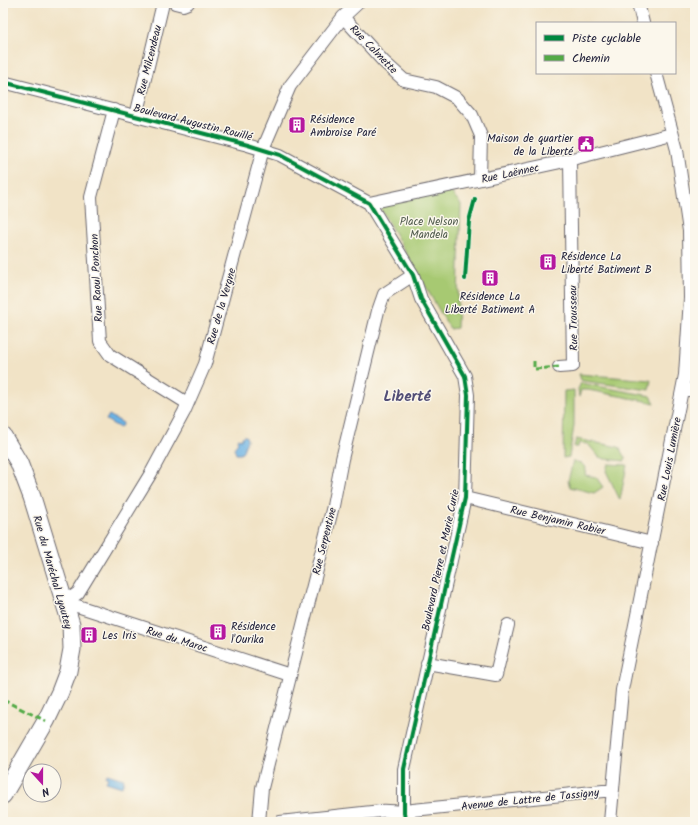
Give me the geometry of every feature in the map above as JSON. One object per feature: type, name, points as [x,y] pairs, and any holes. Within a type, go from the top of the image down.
[{"type":"main road","name":"Rue du Maréchal Lyautey","points":[[3,436],[18,463],[32,497],[71,624],[72,649],[68,671],[60,692],[46,721],[3,795]]},
{"type":"street","name":"Rue Milcendeau","points":[[136,116],[163,3]]},
{"type":"street","points":[[175,3],[184,5],[188,3]]},
{"type":"street","name":"Rue de la Vergne","points":[[65,602],[78,593],[151,473],[184,412],[205,364],[263,149],[290,86],[343,17],[358,3]]},
{"type":"street","points":[[638,3],[643,22]]},
{"type":"street","name":"Rue Calmette","points":[[343,17],[384,62],[404,80],[436,87],[457,98],[472,115],[481,136],[480,179]]},
{"type":"street","name":"Rue Louis Lumière","points":[[610,822],[622,690],[685,375],[690,298],[688,231],[677,150],[656,74]]},
{"type":"street","name":"Boulevard Augustin Rouillé","points":[[3,82],[263,149],[280,156],[369,203]]},
{"type":"street","name":"Rue Raoul Ponchon","points":[[114,110],[91,197],[100,341],[110,354],[187,404]]},
{"type":"street","name":"Rue Laënnec","points":[[369,203],[570,160],[672,134]]},
{"type":"street","name":"Rue Trousseau","points":[[559,367],[573,366],[570,160]]},
{"type":"street","name":"Boulevard Pierre et Marie Curie","points":[[369,203],[413,275],[421,299],[465,376],[468,395],[465,498],[404,769],[405,818]]},
{"type":"street","name":"Rue Serpentine","points":[[259,822],[262,788],[333,506],[342,459],[378,311],[384,294],[413,275]]},
{"type":"street","points":[[682,390],[695,390]]},
{"type":"street","name":"Rue Benjamin Rabier","points":[[465,498],[652,543]]},
{"type":"street","name":"Rue du Maroc","points":[[65,602],[290,675]]},
{"type":"street","points":[[427,663],[496,675],[508,625]]},
{"type":"street","name":"Avenue de Lattre de Tassigny","points":[[280,822],[381,810],[390,810],[405,818],[413,810],[613,790]]},
{"type":"green space","name":"Place Nelson Mandela","points":[[450,191],[461,204],[457,328],[450,329],[380,208],[386,202]]},
{"type":"green space","points":[[579,374],[651,380],[649,390],[583,381],[581,380]]},
{"type":"green space","points":[[581,383],[651,396],[655,403],[588,390],[581,390],[579,397],[578,389]]},
{"type":"green space","points":[[574,390],[574,426],[569,457],[563,458],[564,391]]},
{"type":"green space","points":[[576,439],[619,447],[625,461],[599,457],[588,444],[579,443],[578,447],[574,447]]},
{"type":"green space","points":[[573,461],[581,463],[586,468],[585,475],[596,477],[603,487],[594,493],[570,487],[568,481]]},
{"type":"green space","points":[[608,464],[627,465],[620,500],[606,471]]},
{"type":"water","points":[[109,415],[123,423],[120,428],[106,420]]},
{"type":"water","points":[[243,436],[246,436],[247,440],[241,454],[236,454],[234,448],[238,443],[237,439],[239,438],[241,440]]},
{"type":"water","points":[[107,774],[124,779],[122,787],[106,782],[108,778],[106,777]]},
{"type":"marked path","points":[[534,361],[534,369],[559,367]]},
{"type":"marked path","points":[[3,700],[46,721]]},
{"type":"cycle path","points":[[3,82],[248,145],[280,155],[369,203],[413,275],[421,299],[465,376],[468,395],[465,498],[404,769],[404,813],[406,822]]},
{"type":"cycle path","points":[[465,279],[469,221],[475,199]]},
{"type":"place","name":"Résidence Ambroise Paré","points":[[297,125]]},
{"type":"place","name":"Maison de quartier de la Liberté","points":[[586,144]]},
{"type":"place","name":"Résidence La Liberté Batiment B","points":[[548,262]]},
{"type":"place","name":"Résidence La Liberté Batiment A","points":[[490,278]]},
{"type":"place","name":"Résidence l'Ourika","points":[[218,632]]},
{"type":"place","name":"Les Iris","points":[[89,635]]},
{"type":"district","name":"Liberté","points":[[407,396]]}]
